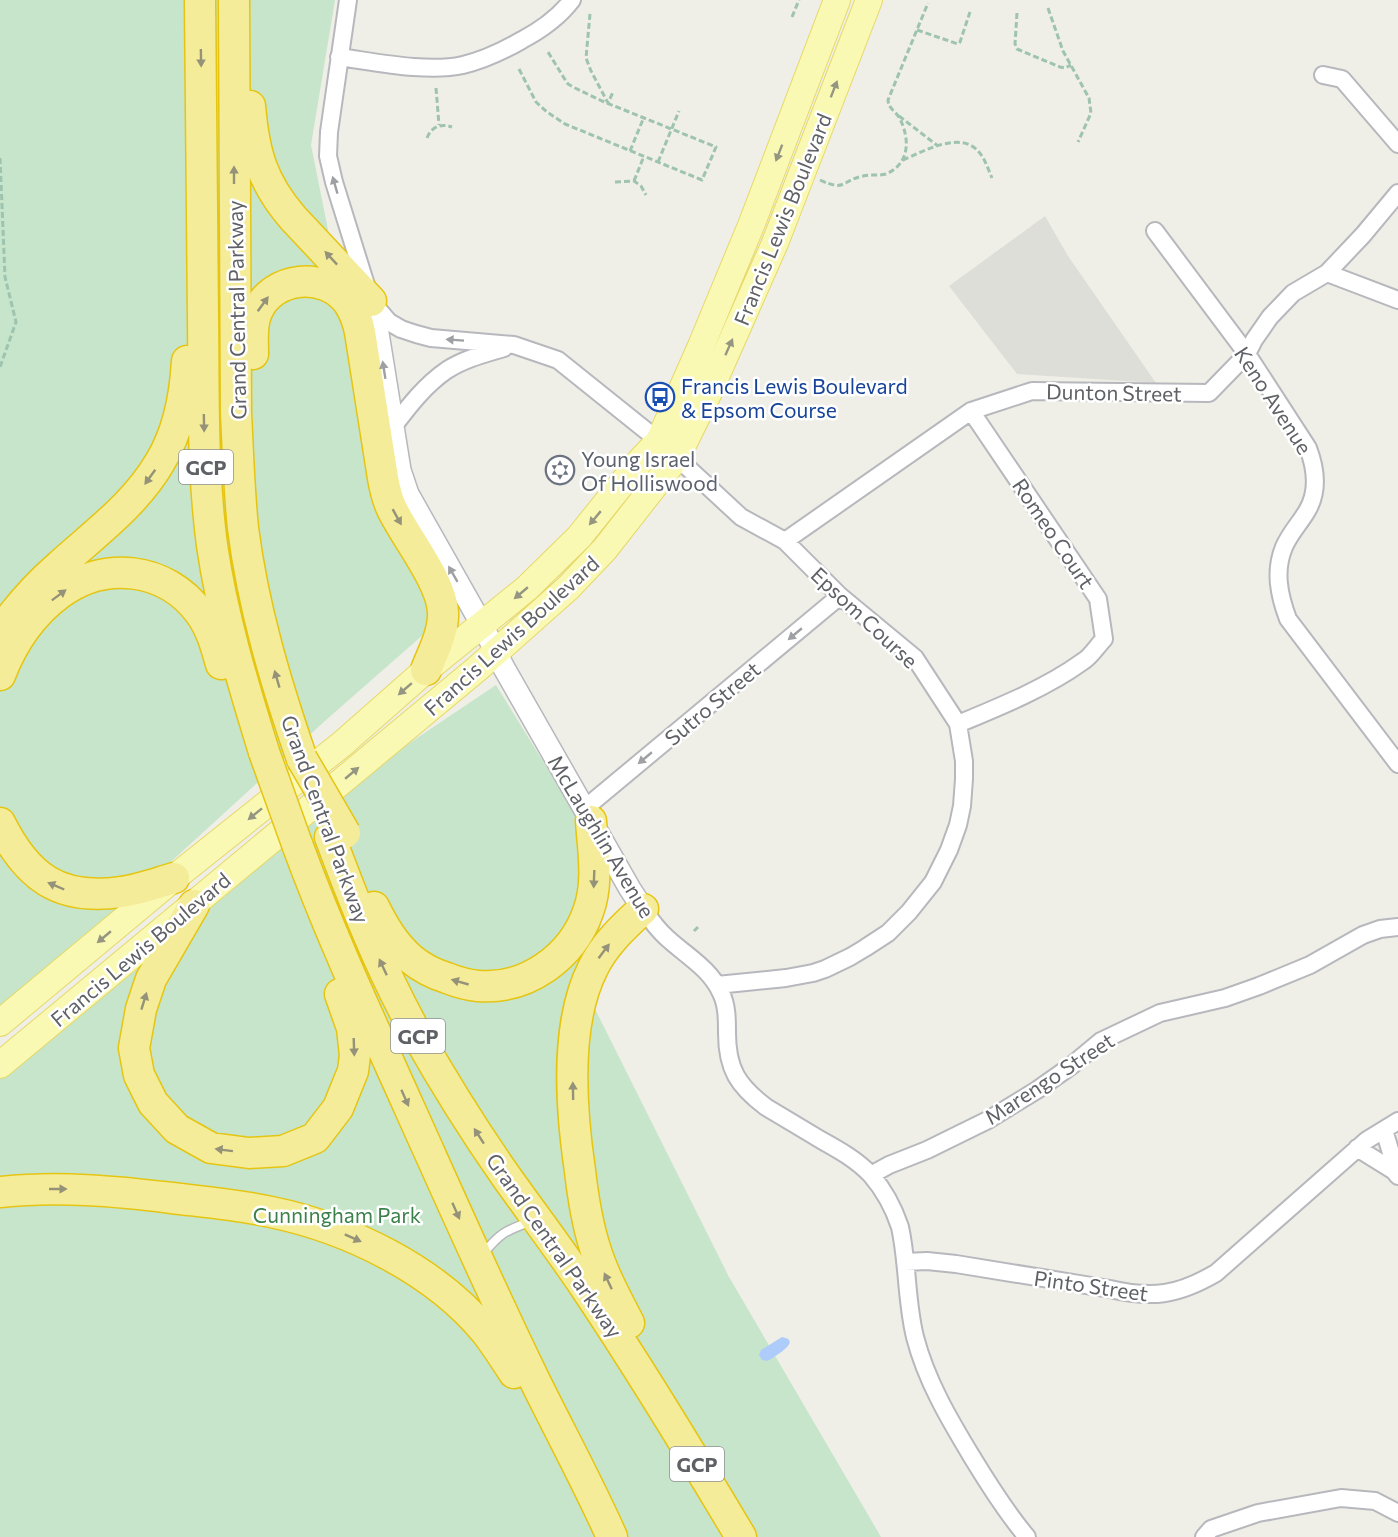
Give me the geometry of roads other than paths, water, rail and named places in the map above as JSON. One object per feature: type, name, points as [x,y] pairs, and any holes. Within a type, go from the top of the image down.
[{"type":"highway","name":"Grand Central Parkway","points":[[200,0],[204,430],[210,525],[217,572],[244,683],[264,752],[302,857],[350,975],[478,1260],[612,1537]]},
{"type":"highway","name":"Grand Central Parkway","points":[[234,0],[238,469],[243,527],[252,581],[264,635],[298,747],[337,835],[365,929],[415,1031],[442,1079],[504,1173],[585,1288],[653,1391],[742,1537]]},
{"type":"highway","points":[[247,0],[252,129],[258,158],[268,184],[283,207],[371,301]]},
{"type":"highway","points":[[0,632],[41,582],[108,524],[136,496],[160,462],[170,443],[183,405],[186,380],[188,307],[202,176]]},
{"type":"highway","points":[[243,527],[254,421],[253,329],[256,313],[265,299],[285,284],[302,282],[326,286],[348,302],[356,317],[388,500],[440,596],[443,613],[442,627],[426,670]]},
{"type":"highway","points":[[0,675],[22,633],[58,594],[82,581],[108,573],[146,575],[172,586],[201,614],[214,640],[228,686],[264,752]]},
{"type":"highway","points":[[337,835],[387,932],[400,948],[420,965],[441,976],[465,984],[490,986],[514,982],[536,974],[556,960],[573,942],[589,911],[594,887],[588,815]]},
{"type":"highway","points":[[0,823],[17,854],[30,869],[43,880],[64,889],[97,894],[121,892],[174,879]]},
{"type":"highway","points":[[194,904],[151,979],[141,1009],[134,1048],[139,1075],[153,1103],[177,1129],[211,1148],[249,1153],[283,1151],[315,1138],[338,1108],[353,1071],[355,1055],[349,1016],[324,957],[302,857]]},
{"type":"highway","points":[[643,909],[601,954],[593,967],[580,1004],[574,1044],[573,1095],[575,1140],[584,1200],[595,1249],[611,1289],[632,1328],[693,1424],[742,1537]]},
{"type":"highway","points":[[0,1192],[93,1190],[247,1207],[301,1219],[350,1236],[413,1269],[448,1294],[486,1332],[516,1378],[553,1417],[586,1517],[589,1537]]},
{"type":"highway","points":[[478,1260],[550,1379],[633,1537]]},
{"type":"highway","points":[[653,1391],[692,1486],[721,1537]]},
{"type":"main road","name":"Francis Lewis Boulevard","points":[[0,1023],[342,744],[426,670],[527,588],[559,558],[598,515],[640,461],[668,449],[700,346],[752,223],[837,0]]},
{"type":"main road","name":"Francis Lewis Boulevard","points":[[0,1065],[496,652],[568,588],[605,549],[668,449],[710,390],[775,243],[869,0]]},
{"type":"street","points":[[348,0],[329,132],[328,156],[377,327],[400,470],[408,494],[482,625]]},
{"type":"street","points":[[339,57],[426,68],[461,66],[504,51],[534,34],[572,0]]},
{"type":"street","points":[[1323,75],[1341,79],[1398,144]]},
{"type":"street","name":"Dunton Street","points":[[785,541],[971,411],[1032,391],[1209,393],[1247,354],[1270,317],[1293,293],[1327,273],[1398,193]]},
{"type":"street","name":"Keno Avenue","points":[[1155,231],[1247,354],[1308,448],[1314,462],[1316,479],[1314,495],[1308,511],[1284,547],[1278,569],[1281,599],[1288,619],[1398,764]]},
{"type":"street","points":[[1327,273],[1398,300]]},
{"type":"street","name":"Epsom Course","points":[[371,301],[389,322],[416,334],[431,338],[514,345],[558,360],[668,449],[741,517],[785,541],[840,596],[915,658],[958,724],[964,761],[962,806],[958,825],[933,882],[909,912],[888,933],[850,957],[825,969],[786,978],[717,985]]},
{"type":"street","points":[[393,427],[426,387],[448,369],[474,357],[514,345]]},
{"type":"street","name":"Romeo Court","points":[[958,724],[1018,699],[1070,670],[1084,661],[1104,639],[1098,599],[971,411]]},
{"type":"street","name":"Sutro Street","points":[[588,815],[840,596]]},
{"type":"street","name":"McLaughlin Avenue","points":[[482,625],[643,909],[660,931],[699,964],[717,985],[726,1008],[729,1058],[732,1070],[740,1083],[757,1101],[846,1155],[871,1175],[888,1200],[897,1218],[902,1237],[912,1323],[928,1375],[965,1447],[991,1488],[1027,1537]]},
{"type":"street","name":"Marengo Street","points":[[871,1175],[988,1120],[1071,1066],[1101,1041],[1160,1013],[1226,998],[1310,965],[1363,935],[1380,929],[1398,927]]},
{"type":"street","points":[[1391,1125],[1390,1153],[1396,1174]]},
{"type":"street","name":"Pinto Street","points":[[905,1262],[927,1261],[956,1264],[1128,1293],[1157,1295],[1174,1292],[1196,1285],[1216,1273],[1367,1140],[1391,1125]]},
{"type":"street","points":[[1357,1149],[1396,1174]]},
{"type":"street","points":[[1204,1537],[1211,1529],[1258,1513],[1341,1498],[1375,1501],[1398,1513]]},
{"type":"lane","points":[[478,1260],[494,1240],[506,1230],[537,1219]]},
{"type":"water","points":[[782,1337],[788,1339],[789,1345],[768,1361],[762,1360],[759,1355],[761,1350]]},
{"type":"place","name":"Francis Lewis Boulevard & Epsom Course","points":[[660,397]]},
{"type":"place","name":"Young Israel Of Holliswood","points":[[560,470]]},
{"type":"park label","name":"Cunningham Park","points":[[337,1214]]}]
